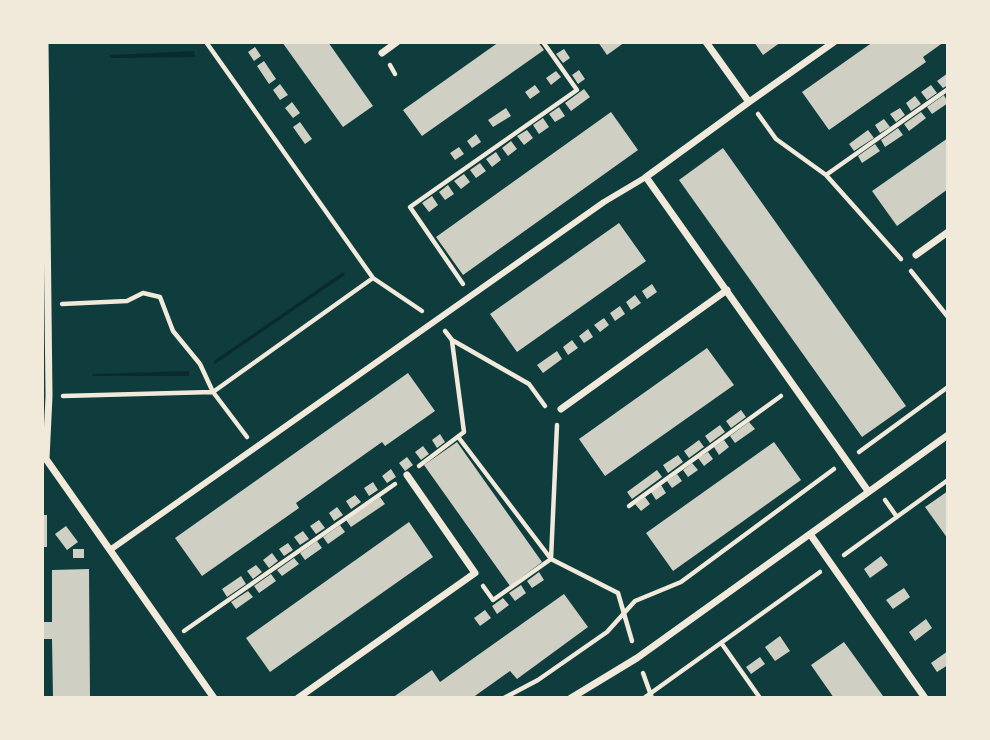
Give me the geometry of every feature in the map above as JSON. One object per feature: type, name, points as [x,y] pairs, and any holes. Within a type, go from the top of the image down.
[{"type":"street","points":[[45,42],[48,396],[44,459],[214,698]]},
{"type":"street","points":[[382,53],[397,42]]},
{"type":"street","points":[[706,42],[749,102]]},
{"type":"street","points":[[110,550],[604,202],[646,177],[834,42]]},
{"type":"street","points":[[646,177],[868,491]]},
{"type":"street","points":[[916,255],[948,232]]},
{"type":"street","points":[[561,409],[727,290]]},
{"type":"street","points":[[571,698],[637,657],[948,435]]},
{"type":"street","points":[[298,698],[475,573],[407,475]]},
{"type":"street","points":[[810,534],[925,698]]},
{"type":"path","points":[[206,42],[373,278],[438,321],[452,340],[529,384],[559,429],[551,559]]},
{"type":"path","points":[[472,296],[410,208],[577,90],[543,42]]},
{"type":"path","points":[[827,175],[948,89]]},
{"type":"path","points":[[749,102],[776,139],[827,175],[948,317]]},
{"type":"path","points":[[48,396],[213,392],[373,278]]},
{"type":"path","points":[[88,303],[127,301],[143,293],[160,297],[173,331],[200,364],[213,392],[256,449]]},
{"type":"path","points":[[173,639],[459,438],[464,432],[452,340]]},
{"type":"path","points":[[629,506],[794,386]]},
{"type":"path","points":[[504,698],[538,680],[607,632],[635,601],[681,582],[948,387]]},
{"type":"path","points":[[459,438],[551,559],[618,593],[651,696]]},
{"type":"path","points":[[644,698],[651,696],[948,480]]},
{"type":"path","points":[[475,573],[493,600],[551,559]]},
{"type":"path","points":[[722,644],[760,698]]},
{"type":"water","points":[[194,51],[195,57],[111,58],[110,55]]},
{"type":"water","points":[[343,272],[345,275],[215,364],[214,361]]},
{"type":"water","points":[[189,371],[189,376],[92,376],[93,374]]},
{"type":"building","points":[[282,42],[328,42],[373,106],[343,127]]},
{"type":"building","points":[[499,42],[538,42],[544,50],[422,136],[403,110]]},
{"type":"building","points":[[598,42],[625,42],[607,55]]},
{"type":"building","points":[[754,42],[781,42],[763,55]]},
{"type":"building","points":[[873,42],[944,42],[923,57],[926,62],[829,130],[802,92]]},
{"type":"building","points":[[255,47],[261,56],[254,61],[248,52]]},
{"type":"building","points":[[564,49],[570,58],[563,63],[556,54]]},
{"type":"building","points":[[264,61],[276,79],[269,84],[257,66]]},
{"type":"building","points":[[579,70],[585,79],[578,84],[572,75]]},
{"type":"building","points":[[556,71],[561,77],[551,85],[546,78]]},
{"type":"building","points":[[948,73],[948,85],[943,88],[937,81]]},
{"type":"building","points":[[280,84],[288,95],[280,100],[273,90]]},
{"type":"building","points":[[535,85],[540,92],[530,99],[525,92]]},
{"type":"building","points":[[931,85],[937,93],[927,100],[921,92]]},
{"type":"building","points":[[584,89],[590,97],[571,111],[565,103]]},
{"type":"building","points":[[944,95],[948,103],[932,114],[927,107]]},
{"type":"building","points":[[915,96],[921,104],[911,111],[906,103]]},
{"type":"building","points":[[292,102],[300,113],[293,118],[285,108]]},
{"type":"building","points":[[559,107],[565,116],[555,122],[549,114]]},
{"type":"building","points":[[506,108],[511,116],[493,127],[488,120]]},
{"type":"building","points":[[900,108],[905,115],[896,122],[890,114]]},
{"type":"building","points":[[611,112],[638,150],[463,275],[436,237]]},
{"type":"building","points":[[921,112],[926,118],[909,131],[904,124]]},
{"type":"building","points":[[543,118],[549,127],[539,134],[533,125]]},
{"type":"building","points":[[884,119],[890,127],[880,133],[875,125]]},
{"type":"building","points":[[300,122],[312,139],[305,144],[293,127]]},
{"type":"building","points":[[898,128],[903,135],[885,147],[881,140]]},
{"type":"building","points":[[527,130],[533,138],[524,145],[517,136]]},
{"type":"building","points":[[868,130],[874,138],[854,151],[849,144]]},
{"type":"building","points":[[476,134],[481,142],[472,148],[467,141]]},
{"type":"building","points":[[948,138],[948,189],[897,226],[872,191]]},
{"type":"building","points":[[511,141],[517,149],[508,156],[502,148]]},
{"type":"building","points":[[875,144],[880,151],[862,163],[858,156]]},
{"type":"building","points":[[459,147],[464,154],[455,160],[450,153]]},
{"type":"building","points":[[723,148],[906,406],[862,437],[679,180]]},
{"type":"building","points":[[496,152],[501,160],[492,167],[486,159]]},
{"type":"building","points":[[480,163],[486,171],[476,178],[470,170]]},
{"type":"building","points":[[464,174],[470,182],[461,189],[454,181]]},
{"type":"building","points":[[448,185],[454,194],[445,200],[439,192]]},
{"type":"building","points":[[432,196],[438,205],[429,212],[422,203]]},
{"type":"building","points":[[619,223],[646,261],[517,352],[490,314]]},
{"type":"building","points":[[652,284],[657,292],[647,299],[642,291]]},
{"type":"building","points":[[635,295],[641,303],[631,310],[626,302]]},
{"type":"building","points":[[620,306],[625,314],[615,321],[610,313]]},
{"type":"building","points":[[604,318],[609,325],[600,332],[594,325]]},
{"type":"building","points":[[588,329],[593,337],[584,343],[579,336]]},
{"type":"building","points":[[572,340],[578,348],[568,355],[563,347]]},
{"type":"building","points":[[707,348],[734,385],[605,476],[579,439]]},
{"type":"building","points":[[557,351],[562,359],[543,373],[537,365]]},
{"type":"building","points":[[408,373],[435,411],[385,446],[382,442],[296,503],[299,508],[202,576],[175,538]]},
{"type":"building","points":[[741,410],[746,417],[731,428],[726,421]]},
{"type":"building","points":[[749,422],[755,429],[735,443],[730,436]]},
{"type":"building","points":[[720,425],[725,432],[710,443],[705,436]]},
{"type":"building","points":[[440,434],[445,442],[437,448],[432,440]]},
{"type":"building","points":[[699,440],[704,447],[689,458],[684,451]]},
{"type":"building","points":[[724,440],[729,447],[719,455],[714,447]]},
{"type":"building","points":[[457,442],[542,562],[510,586],[424,465]]},
{"type":"building","points":[[774,442],[801,480],[673,571],[646,533]]},
{"type":"building","points":[[423,446],[429,454],[421,460],[415,452]]},
{"type":"building","points":[[708,452],[713,459],[704,466],[698,458]]},
{"type":"building","points":[[678,455],[683,462],[668,473],[663,465]]},
{"type":"building","points":[[407,457],[413,465],[405,471],[399,463]]},
{"type":"building","points":[[692,463],[698,470],[688,477],[683,470]]},
{"type":"building","points":[[391,469],[396,477],[387,483],[382,476]]},
{"type":"building","points":[[657,470],[662,477],[632,499],[627,492]]},
{"type":"building","points":[[677,474],[682,481],[672,488],[667,481]]},
{"type":"building","points":[[373,482],[378,490],[369,496],[364,488]]},
{"type":"building","points":[[661,485],[666,493],[656,500],[651,492]]},
{"type":"building","points":[[948,491],[948,539],[925,507]]},
{"type":"building","points":[[355,495],[361,502],[351,509],[346,501]]},
{"type":"building","points":[[380,497],[385,504],[351,527],[346,520]]},
{"type":"building","points":[[645,497],[650,504],[641,511],[635,504]]},
{"type":"building","points":[[337,507],[343,515],[334,521],[329,513]]},
{"type":"building","points":[[42,515],[47,515],[47,547],[42,547]]},
{"type":"building","points":[[319,520],[325,528],[316,534],[310,526]]},
{"type":"building","points":[[409,522],[433,557],[270,672],[246,638]]},
{"type":"building","points":[[340,525],[345,532],[328,544],[323,537]]},
{"type":"building","points":[[66,526],[78,542],[67,550],[55,534]]},
{"type":"building","points":[[303,531],[309,539],[300,545],[294,537]]},
{"type":"building","points":[[317,541],[322,548],[305,560],[300,553]]},
{"type":"building","points":[[288,543],[293,550],[284,556],[279,549]]},
{"type":"building","points":[[73,549],[84,549],[84,558],[73,558]]},
{"type":"building","points":[[272,553],[278,561],[269,568],[263,560]]},
{"type":"building","points":[[881,556],[888,565],[870,578],[864,569]]},
{"type":"building","points":[[294,558],[299,564],[282,576],[277,570]]},
{"type":"building","points":[[256,565],[262,572],[253,579],[247,571]]},
{"type":"building","points":[[89,569],[90,698],[53,698],[52,639],[42,639],[42,622],[52,622],[52,570]]},
{"type":"building","points":[[539,572],[544,580],[532,588],[527,581]]},
{"type":"building","points":[[271,574],[276,581],[259,593],[254,586]]},
{"type":"building","points":[[241,576],[246,584],[227,597],[222,589]]},
{"type":"building","points":[[521,585],[526,593],[515,601],[509,593]]},
{"type":"building","points":[[904,588],[910,597],[893,609],[886,600]]},
{"type":"building","points":[[248,591],[253,597],[236,609],[231,602]]},
{"type":"building","points":[[564,594],[588,627],[517,679],[510,671],[472,698],[392,698],[432,670],[440,682]]},
{"type":"building","points":[[503,598],[509,605],[497,614],[492,606]]},
{"type":"building","points":[[485,610],[491,618],[480,626],[474,618]]},
{"type":"building","points":[[926,619],[932,628],[915,641],[909,632]]},
{"type":"building","points":[[780,636],[790,651],[775,661],[765,647]]},
{"type":"building","points":[[844,642],[884,698],[834,698],[811,665]]},
{"type":"building","points":[[948,651],[948,665],[937,672],[931,663]]},
{"type":"building","points":[[760,657],[765,664],[751,674],[746,667]]}]
